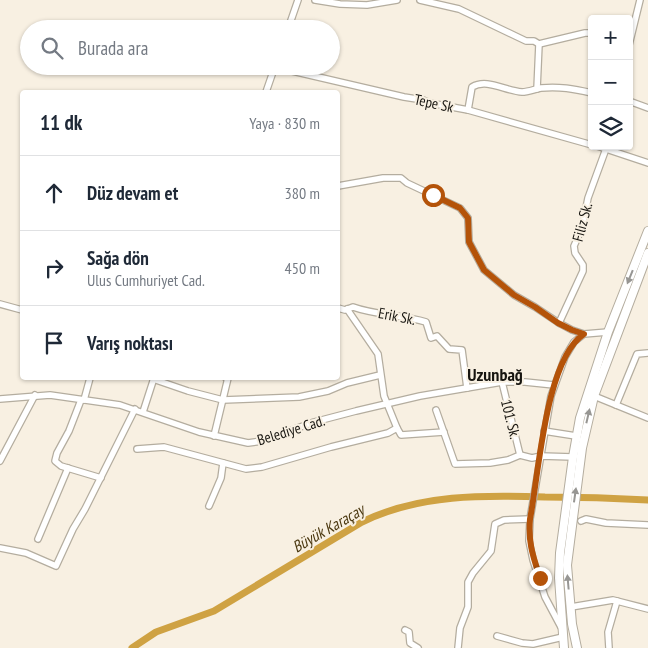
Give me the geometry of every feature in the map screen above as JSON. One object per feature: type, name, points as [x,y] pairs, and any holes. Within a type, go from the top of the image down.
[{"type":"highway","points":[[575,465],[573,456],[584,401],[608,332],[648,231]]},
{"type":"highway","points":[[564,648],[559,578],[575,465],[594,396],[648,253]]},
{"type":"highway","points":[[567,526],[567,565],[572,624],[577,648]]},
{"type":"street","points":[[291,20],[298,0]]},
{"type":"street","points":[[315,0],[340,4],[367,5],[397,0]]},
{"type":"street","points":[[420,0],[459,9],[526,41],[534,41],[539,44],[588,33]]},
{"type":"street","points":[[633,25],[640,0]]},
{"type":"street","points":[[537,89],[539,44]]},
{"type":"street","points":[[267,90],[272,75]]},
{"type":"street","name":"Tepe Sk","points":[[309,75],[468,110],[588,144]]},
{"type":"street","points":[[468,110],[472,87],[478,84],[487,84],[523,92],[568,87],[588,92]]},
{"type":"street","points":[[633,103],[648,108]]},
{"type":"street","name":"Filiz Sk.","points":[[558,323],[583,270],[583,265],[574,253],[574,246],[582,228],[588,198],[605,150]]},
{"type":"street","points":[[612,150],[648,163]]},
{"type":"street","points":[[340,186],[383,178],[401,178],[407,183],[460,208],[468,218],[469,242],[484,270],[514,295],[558,323],[584,334],[608,332]]},
{"type":"street","points":[[0,304],[20,309]]},
{"type":"street","name":"Erik Sk.","points":[[340,308],[353,307],[361,310],[406,316],[426,322],[431,338],[437,336],[449,350],[462,350],[467,388]]},
{"type":"street","points":[[347,309],[378,354],[382,389],[397,428],[402,435],[444,432]]},
{"type":"street","points":[[562,628],[541,586],[530,546],[530,519],[544,431],[554,385],[565,357],[574,342],[584,334]]},
{"type":"street","points":[[616,405],[638,354],[648,353]]},
{"type":"street","points":[[159,380],[188,391],[223,400],[299,397],[328,391],[347,383],[380,375]]},
{"type":"street","points":[[89,380],[83,400],[55,457],[56,463],[101,478]]},
{"type":"street","points":[[143,412],[153,380]]},
{"type":"street","points":[[214,436],[228,380]]},
{"type":"street","name":"Belediye Cad.","points":[[0,399],[50,395],[120,405],[214,436],[248,443],[262,441],[314,422],[387,404],[467,388],[502,382],[554,385]]},
{"type":"street","name":"101. Sk.","points":[[502,382],[520,455]]},
{"type":"street","points":[[0,462],[35,395]]},
{"type":"street","points":[[594,396],[648,418]]},
{"type":"street","points":[[0,548],[26,553],[56,566],[73,529],[135,410]]},
{"type":"street","points":[[436,410],[455,464],[490,463],[508,460],[520,455],[532,458],[573,456]]},
{"type":"street","points":[[137,449],[164,447],[246,469],[262,467],[388,433],[397,428]]},
{"type":"street","points":[[544,431],[576,436]]},
{"type":"street","points":[[208,506],[221,478],[223,463]]},
{"type":"street","points":[[38,539],[68,468]]},
{"type":"street","points":[[458,648],[460,628],[468,602],[468,582],[473,573],[491,552],[496,524],[504,520],[530,519]]},
{"type":"street","points":[[581,521],[586,519],[606,523],[648,525]]},
{"type":"street","points":[[571,607],[609,600],[648,609]]},
{"type":"street","points":[[608,648],[608,632],[617,601]]},
{"type":"street","points":[[404,630],[409,632],[410,643],[418,648]]},
{"type":"street","points":[[497,636],[533,644],[563,637]]},
{"type":"waterway","name":"Büyük Karaçay","points":[[132,648],[156,632],[214,611],[362,522],[406,506],[452,498],[499,496],[648,500]]},
{"type":"district","name":"Uzunbağ","points":[[495,374]]},
{"type":"route","points":[[433,195],[460,208],[468,218],[469,242],[484,270],[514,295],[558,323],[584,334],[577,338],[565,357],[554,385],[544,431],[529,533],[531,550],[540,578]]}]
